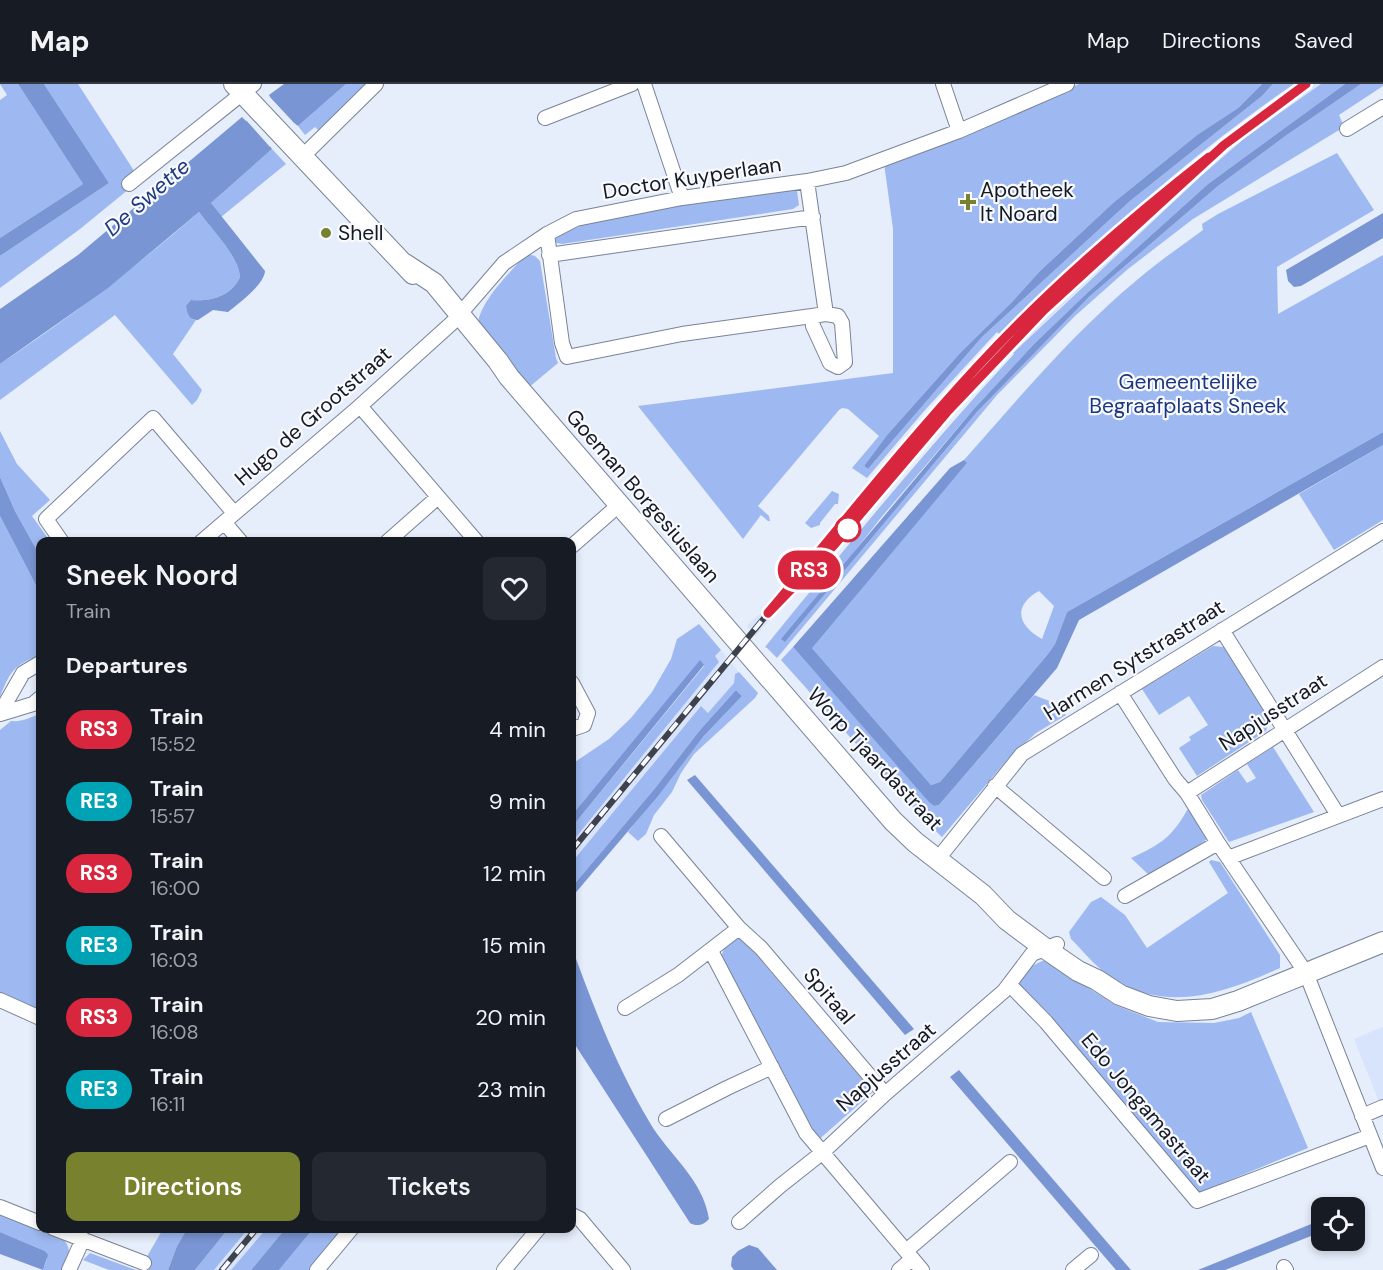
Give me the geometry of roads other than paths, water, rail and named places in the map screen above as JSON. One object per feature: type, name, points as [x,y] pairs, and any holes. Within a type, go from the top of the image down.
[{"type":"main road","name":"Goeman Borgesiuslaan","points":[[244,87],[257,108],[456,318],[486,361],[509,377],[741,646]]},
{"type":"main road","name":"Worp Tjaardastraat","points":[[741,646],[893,821],[915,842],[983,895],[1010,909],[1052,946],[1090,969],[1097,980],[1120,995],[1149,1006],[1177,1011],[1212,1009],[1238,1001],[1383,942]]},
{"type":"street","points":[[303,156],[376,84]]},
{"type":"street","points":[[545,118],[632,84]]},
{"type":"street","points":[[644,84],[682,198]]},
{"type":"street","points":[[943,84],[958,131]]},
{"type":"street","name":"Doctor Kuyperlaan","points":[[456,318],[504,263],[547,234],[576,219],[682,198],[807,181],[846,173],[958,131],[1067,84]]},
{"type":"street","points":[[129,183],[244,87]]},
{"type":"street","points":[[1347,129],[1383,106]]},
{"type":"street","points":[[547,234],[562,343],[567,357],[682,334],[819,315],[813,218],[807,181]]},
{"type":"street","points":[[549,255],[813,218]]},
{"type":"street","name":"Hugo de Grootstraat","points":[[207,537],[360,406],[456,318]]},
{"type":"street","points":[[360,406],[473,537]]},
{"type":"street","points":[[59,537],[46,519],[153,418],[229,517],[239,537]]},
{"type":"street","points":[[393,537],[438,497]]},
{"type":"street","points":[[576,543],[619,505]]},
{"type":"street","name":"Harmen Sytstrastraat","points":[[938,860],[1022,754],[1383,531]]},
{"type":"street","points":[[1222,630],[1338,815]]},
{"type":"street","points":[[0,713],[23,673],[36,665]]},
{"type":"street","name":"Napjusstraat","points":[[1187,793],[1383,667]]},
{"type":"street","points":[[576,690],[588,713],[584,725],[576,728]]},
{"type":"street","points":[[1120,693],[1306,973],[1383,1168]]},
{"type":"street","points":[[0,713],[33,705],[36,702]]},
{"type":"street","points":[[995,786],[1104,878]]},
{"type":"street","points":[[1228,858],[1383,799]]},
{"type":"street","name":"Spitaal","points":[[661,836],[739,928],[761,948],[885,1094]]},
{"type":"street","points":[[1125,896],[1218,843]]},
{"type":"street","points":[[625,1008],[678,975],[739,928]]},
{"type":"street","name":"Napjusstraat","points":[[739,1222],[823,1152],[885,1094],[1010,985],[1032,954],[1052,946]]},
{"type":"street","points":[[711,951],[806,1133],[922,1270]]},
{"type":"street","name":"Edo Jongamastraat","points":[[1010,985],[1046,1022],[1197,1201],[1370,1136]]},
{"type":"street","points":[[0,1000],[36,1015]]},
{"type":"street","points":[[666,1119],[772,1067]]},
{"type":"street","points":[[1362,1116],[1383,1107]]},
{"type":"street","points":[[899,1270],[909,1255],[949,1214],[1010,1162]]},
{"type":"street","points":[[0,1207],[36,1221]]},
{"type":"street","points":[[576,1218],[624,1270]]},
{"type":"street","points":[[65,1233],[144,1263]]},
{"type":"street","points":[[317,1270],[348,1233]]},
{"type":"street","points":[[504,1270],[535,1233]]},
{"type":"street","points":[[69,1270],[83,1239]]},
{"type":"street","points":[[1073,1270],[1091,1255]]},
{"type":"water","points":[[18,84],[44,84],[109,183],[0,256],[0,238],[83,184]]},
{"type":"water","name":"De Swette","points":[[284,84],[346,84],[298,126],[294,123],[270,146],[272,149],[211,203],[265,271],[260,282],[250,293],[228,312],[213,310],[198,320],[189,316],[186,306],[191,300],[206,300],[220,296],[232,289],[240,277],[230,252],[199,212],[108,288],[0,364],[0,309],[78,255],[242,117],[246,121],[270,97],[269,95]]},
{"type":"water","points":[[1262,84],[1273,84],[1262,96],[1130,201],[982,337],[868,469],[864,466],[887,435],[961,352],[1039,272],[1113,203],[1197,135],[1238,108]]},
{"type":"water","points":[[1345,84],[1361,84],[1218,186],[1089,297],[977,412],[785,642],[781,639],[973,410],[1034,344],[1208,184]]},
{"type":"water","points":[[1383,213],[1383,238],[1301,286],[1294,287],[1288,281],[1286,270]]},
{"type":"water","points":[[1383,432],[1383,445],[1079,620],[1057,668],[939,805],[934,806],[929,802],[793,647],[950,468],[964,460],[967,463],[812,648],[931,785],[940,782],[1048,654],[1055,644],[1067,612]]},
{"type":"water","points":[[0,477],[15,511],[36,549],[36,585],[0,516]]},
{"type":"water","points":[[700,660],[704,665],[576,822],[576,810]]},
{"type":"water","points":[[736,690],[742,696],[703,737],[658,796],[576,892],[576,882],[656,787],[700,730]]},
{"type":"water","points":[[695,775],[914,1029],[905,1035],[687,780]]},
{"type":"water","points":[[576,959],[607,1037],[638,1102],[658,1135],[693,1179],[706,1205],[709,1219],[703,1224],[690,1223],[576,1046]]},
{"type":"water","points":[[959,1070],[1131,1270],[1116,1270],[950,1077]]},
{"type":"water","points":[[1311,1224],[1311,1236],[1225,1270],[1198,1270]]},
{"type":"water","points":[[0,1232],[45,1251],[48,1255],[43,1270],[0,1254]]},
{"type":"water","points":[[185,1233],[225,1233],[195,1270],[168,1270]]},
{"type":"water","points":[[282,1233],[310,1233],[279,1270],[251,1270]]},
{"type":"water","points":[[749,1245],[758,1248],[777,1270],[734,1270],[731,1266],[732,1257]]},
{"type":"railway","points":[[576,845],[899,457],[996,347],[1055,288],[1123,226],[1231,138],[1306,84]]},
{"type":"railway","points":[[1106,252],[1142,221]]},
{"type":"railway","points":[[222,1270],[253,1233]]},
{"type":"train","name":"RS3","points":[[1209,157],[1116,232],[1048,295],[992,352],[922,428],[768,613],[834,545],[947,412],[1044,310],[1224,145],[1306,84]]},
{"type":"place","name":"Apotheek It Noard","points":[[968,202]]},
{"type":"place","name":"Shell","points":[[326,233]]},
{"type":"park label","name":"Gemeentelijke Begraafplaats Sneek","points":[[1188,394]]}]
